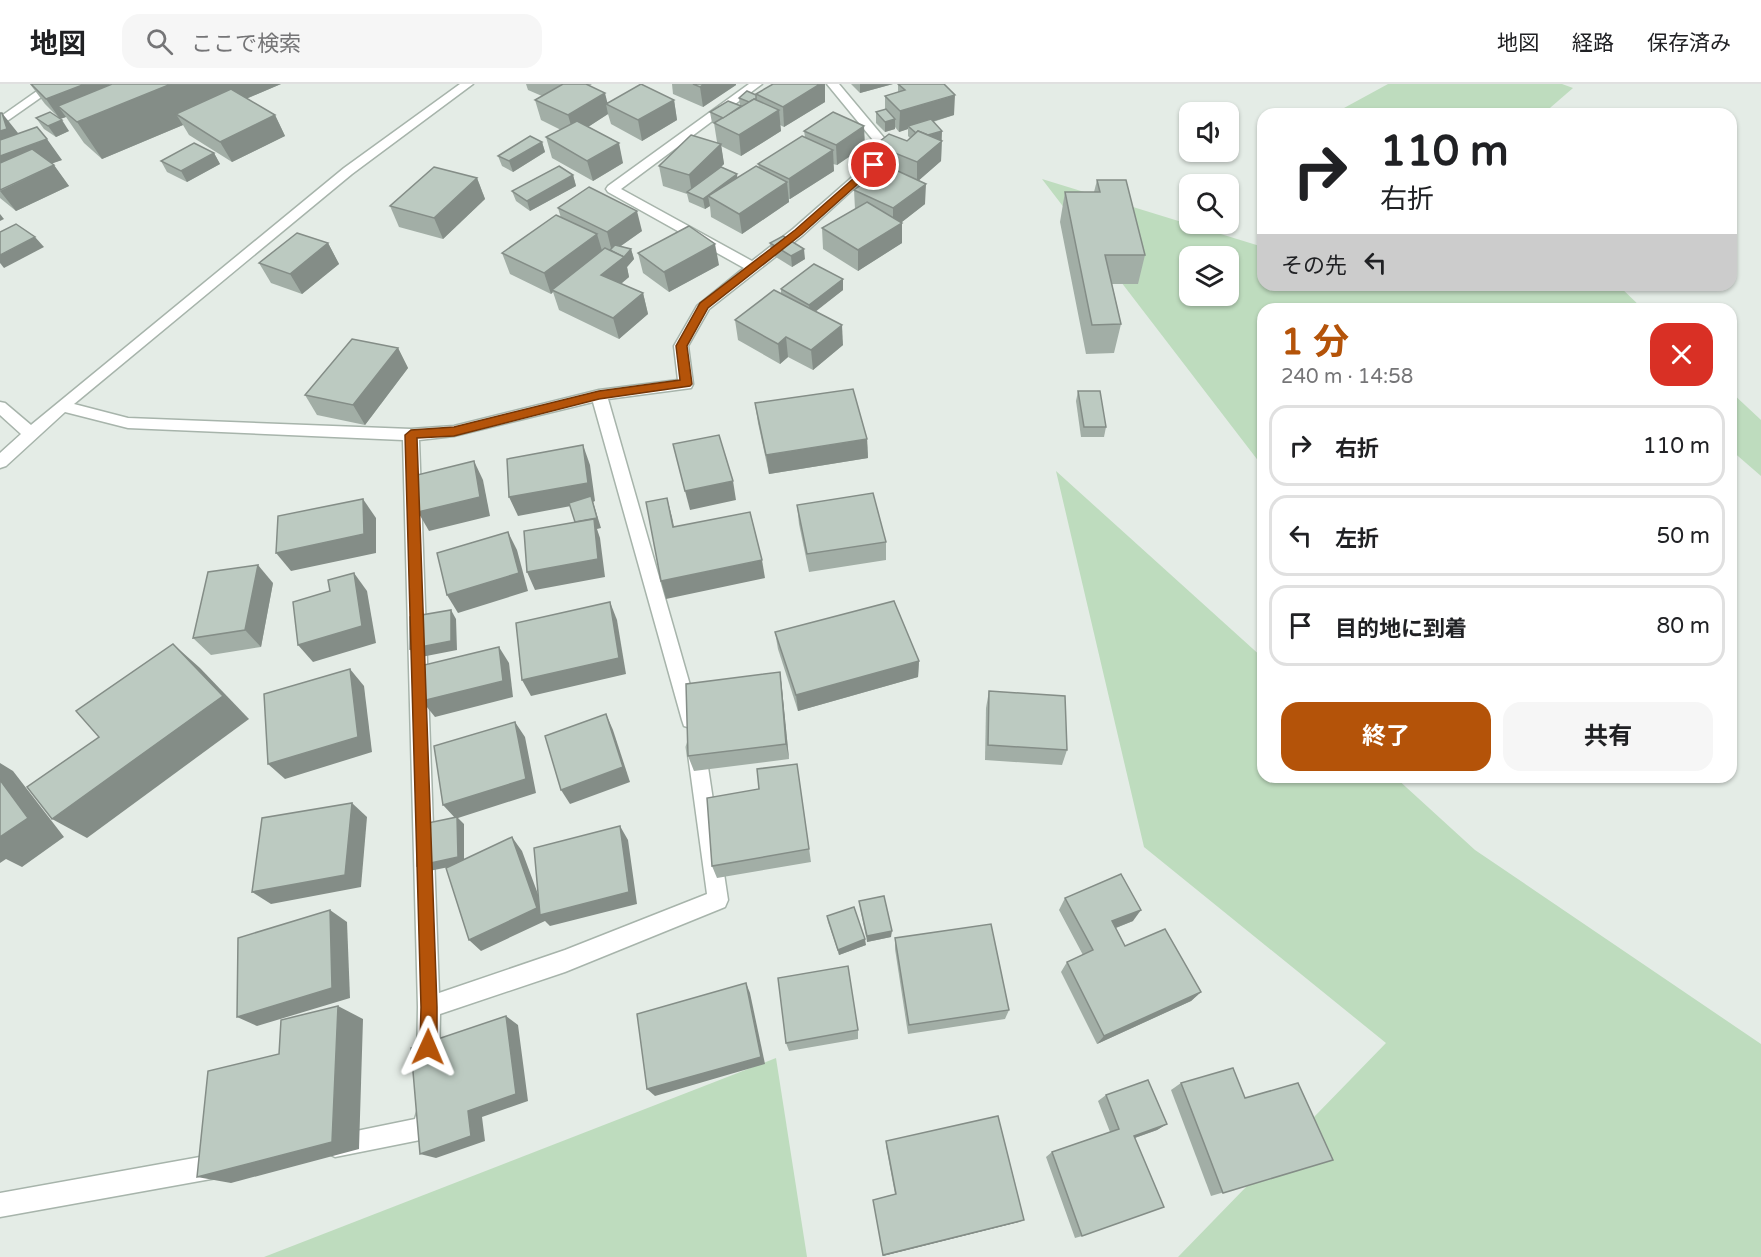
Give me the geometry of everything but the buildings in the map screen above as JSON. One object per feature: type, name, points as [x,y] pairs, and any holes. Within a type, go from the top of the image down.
[{"type":"street","points":[[0,122],[54,84]]},
{"type":"street","points":[[0,462],[62,406],[348,171],[467,84]]},
{"type":"street","points":[[753,267],[612,189],[756,84]]},
{"type":"street","points":[[62,406],[128,423],[411,435],[454,431],[599,395],[686,384],[681,346],[704,306],[798,232],[890,151],[833,84]]},
{"type":"street","points":[[429,1007],[565,961],[718,900],[690,710],[599,395]]},
{"type":"street","points":[[0,407],[32,435]]},
{"type":"street","points":[[311,1149],[427,1129],[429,1007],[411,435]]},
{"type":"street","points":[[0,1205],[242,1162]]},
{"type":"green space","points":[[1388,84],[1562,84],[1573,88],[1550,108],[1344,108]]},
{"type":"green space","points":[[1042,179],[1179,221],[1179,234],[1221,234],[1257,245],[1257,291],[1624,291],[1637,303],[1257,303],[1257,459]]},
{"type":"green space","points":[[1737,398],[1761,420],[1761,476],[1737,455]]},
{"type":"green space","points":[[1056,471],[1257,653],[1257,783],[1402,783],[1475,850],[1761,1044],[1761,1257],[1178,1257],[1386,1043],[1144,847]]},
{"type":"green space","points":[[776,1058],[807,1257],[264,1257]]},
{"type":"route","points":[[428,1047],[429,1007],[411,435],[454,431],[599,395],[686,384],[681,346],[704,306],[798,232],[874,165]]}]
